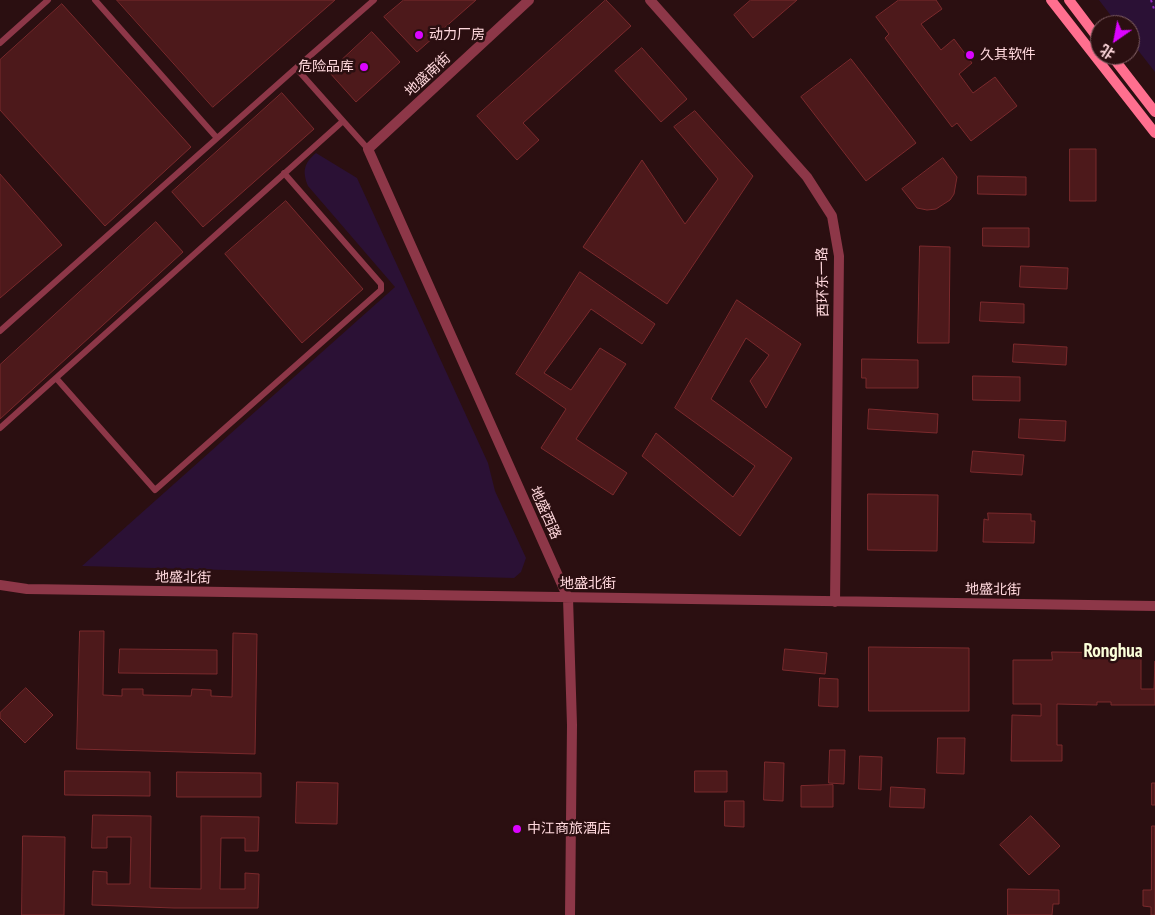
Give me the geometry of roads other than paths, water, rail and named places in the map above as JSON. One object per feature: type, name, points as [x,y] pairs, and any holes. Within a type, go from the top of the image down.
[{"type":"main road","points":[[1051,0],[1155,133]]},
{"type":"main road","points":[[1069,0],[1090,28]]},
{"type":"main road","points":[[1119,65],[1155,112]]},
{"type":"street","name":"地盛南街","points":[[368,149],[529,0]]},
{"type":"street","name":"西环东一路","points":[[650,0],[807,177],[832,216],[839,256],[835,602]]},
{"type":"street","name":"地盛西路","points":[[368,149],[568,598],[572,725],[570,915]]},
{"type":"street","name":"地盛北街","points":[[0,585],[21,589],[1155,606]]},
{"type":"street","name":"地盛北街","points":[[0,593],[21,589]]},
{"type":"lane","points":[[0,43],[48,0]]},
{"type":"lane","points":[[95,0],[217,138]]},
{"type":"lane","points":[[0,331],[374,0]]},
{"type":"lane","points":[[296,68],[368,149]]},
{"type":"lane","points":[[0,428],[343,121]]},
{"type":"lane","points":[[56,378],[155,490],[382,290],[381,284],[284,174]]},
{"type":"place","name":"动力厂房","points":[[419,35]]},
{"type":"place","name":"久其软件","points":[[970,55]]},
{"type":"place","name":"危险品库","points":[[364,67]]},
{"type":"place","name":"中江商旅酒店","points":[[517,829]]},
{"type":"district","name":"Ronghua","points":[[1113,652]]}]
